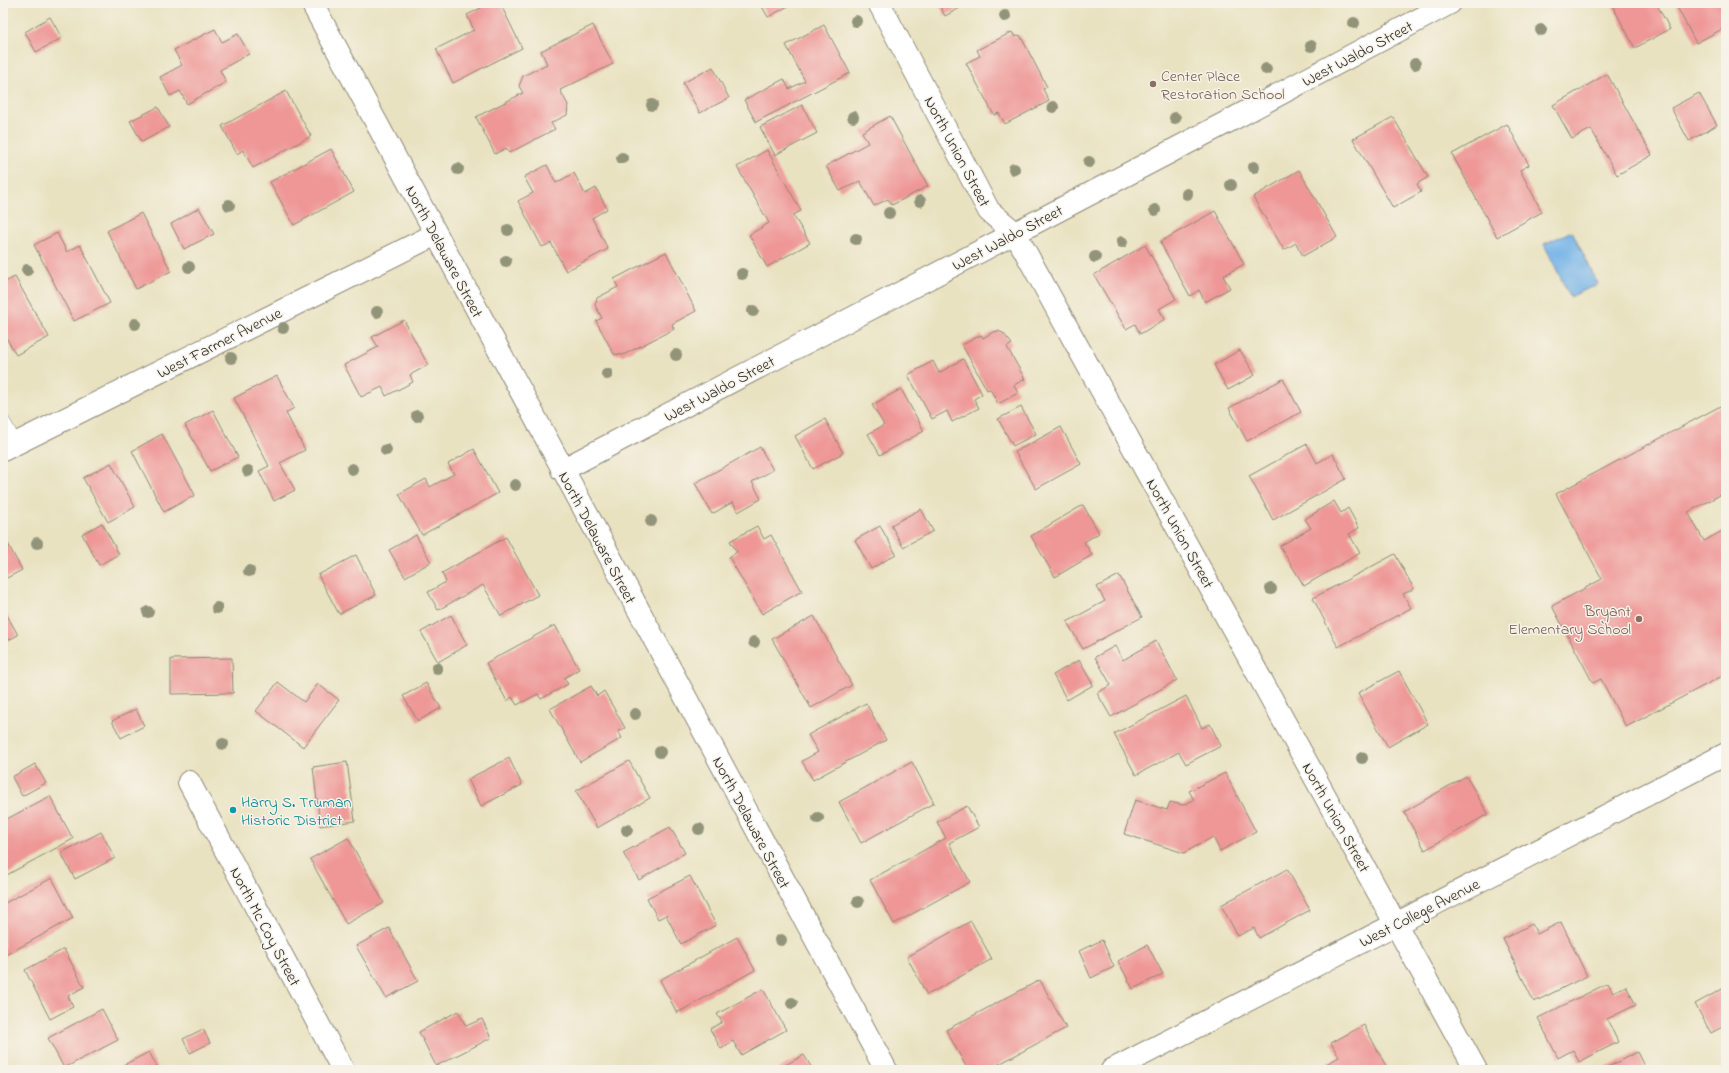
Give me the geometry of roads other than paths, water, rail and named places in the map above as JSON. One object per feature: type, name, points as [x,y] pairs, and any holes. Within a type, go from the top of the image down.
[{"type":"street","name":"North Delaware Street","points":[[312,3],[886,1070]]},
{"type":"street","name":"North Union Street","points":[[879,3],[989,211],[1015,233],[1476,1070]]},
{"type":"street","name":"West Waldo Street","points":[[562,470],[1450,3]]},
{"type":"street","name":"West Farmer Avenue","points":[[9,447],[436,234]]},
{"type":"street","name":"West College Avenue","points":[[1112,1070],[1726,754]]},
{"type":"street","name":"North Mc Coy Street","points":[[189,782],[343,1070]]},
{"type":"lane","points":[[3,421],[9,447]]},
{"type":"water","points":[[1572,231],[1598,284],[1570,297],[1544,244]]},
{"type":"place","name":"Center Place Restoration School","points":[[1153,84]]},
{"type":"place","name":"Bryant Elementary School","points":[[1639,619]]},
{"type":"place","name":"Harry S. Truman Historic District","points":[[233,810]]}]
